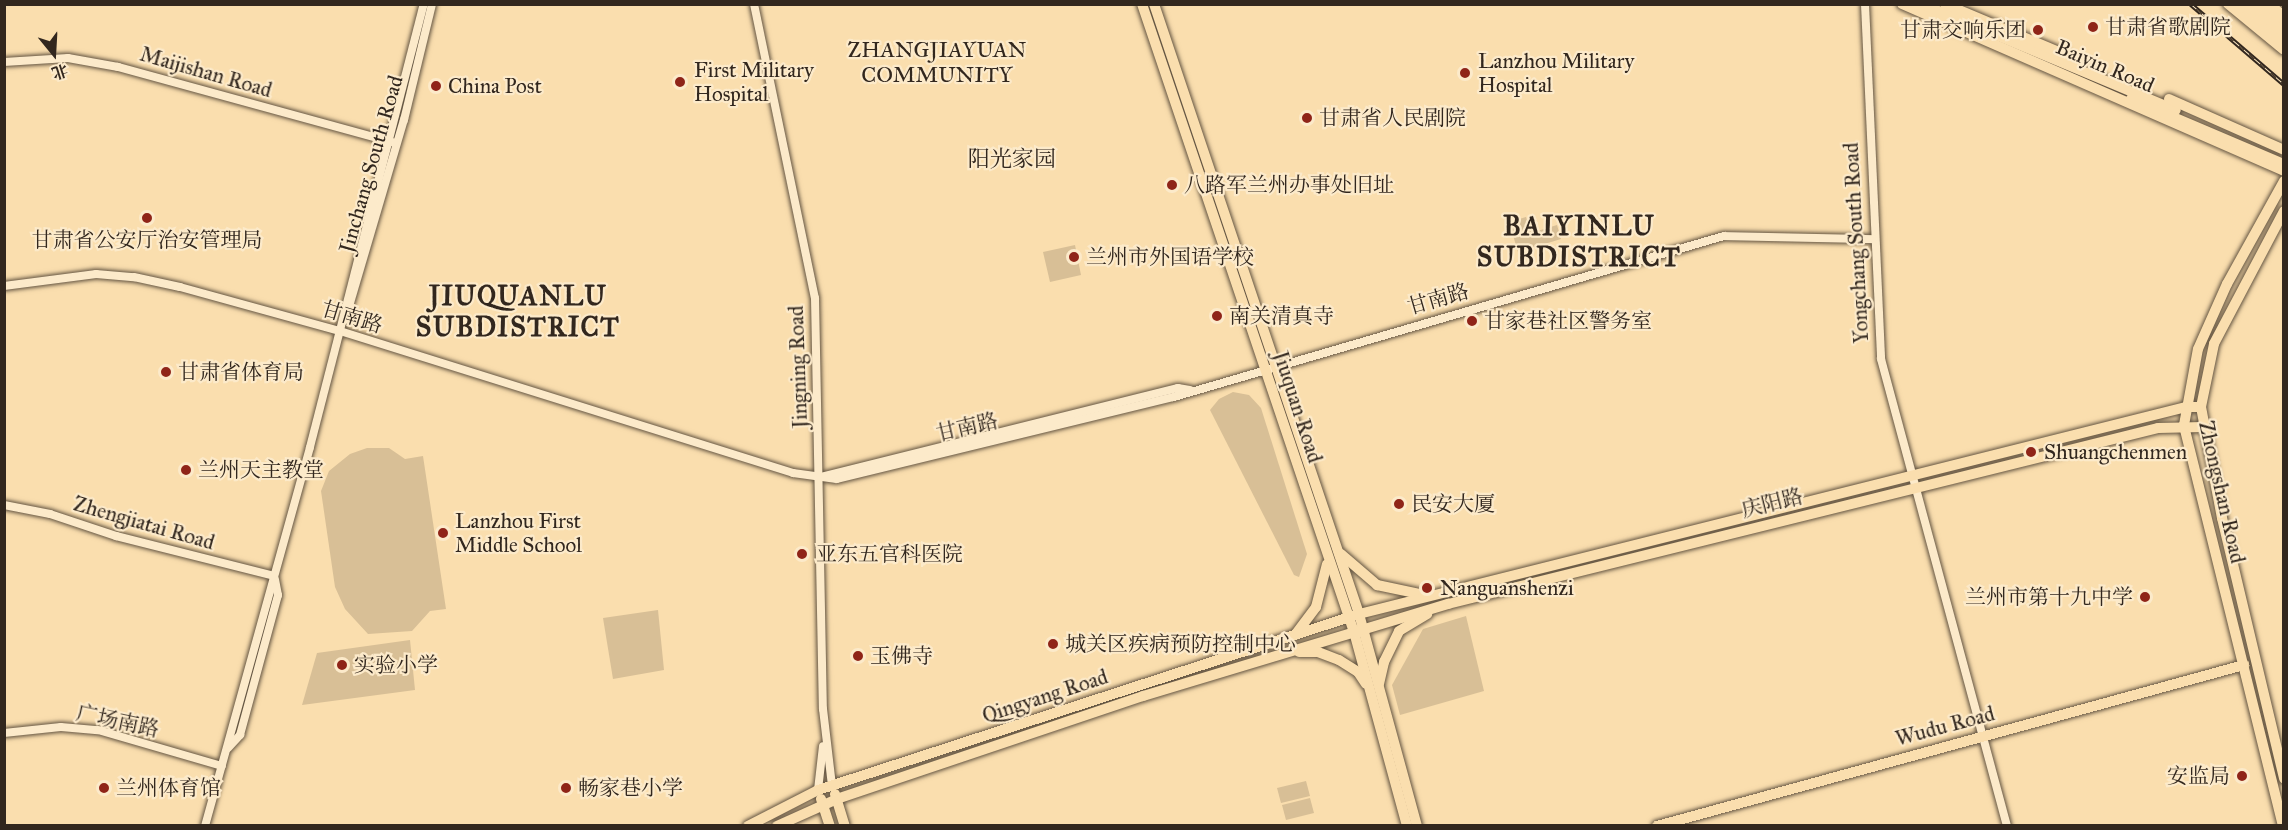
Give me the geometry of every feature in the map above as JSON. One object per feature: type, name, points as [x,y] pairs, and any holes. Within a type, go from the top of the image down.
[{"type":"highway","points":[[2251,4],[2283,30]]},
{"type":"highway","points":[[2268,4],[2283,18]]},
{"type":"main road","name":"Jiuquan Road","points":[[1142,4],[1270,368],[1339,552],[1359,614],[1359,630],[1407,825]]},
{"type":"main road","name":"Jiuquan Road","points":[[1154,4],[1270,368],[1326,555],[1347,618],[1359,630]]},
{"type":"main road","points":[[1902,4],[2283,171]]},
{"type":"main road","points":[[1945,4],[2283,150]]},
{"type":"main road","points":[[2228,4],[2283,50]]},
{"type":"main road","points":[[2241,4],[2283,39]]},
{"type":"main road","name":"Baiyin Road","points":[[1916,5],[2283,157]]},
{"type":"main road","name":"Baiyin Road","points":[[1916,5],[2283,164]]},
{"type":"main road","name":"Zhongshan Road","points":[[2283,181],[2207,328],[2195,357],[2184,425],[2283,825]]},
{"type":"main road","name":"Zhongshan Road","points":[[2283,211],[2214,344],[2201,407],[2203,427],[2283,779]]},
{"type":"main road","name":"庆阳路","points":[[1359,614],[2186,407],[2201,407]]},
{"type":"main road","name":"庆阳路","points":[[1359,630],[1440,606],[2158,428],[2184,425],[2203,427]]},
{"type":"main road","points":[[1339,552],[1377,585],[1430,596]]},
{"type":"main road","points":[[1294,637],[1316,607],[1324,585],[1326,555]]},
{"type":"main road","points":[[1376,694],[1384,662],[1399,631],[1440,606]]},
{"type":"main road","name":"Qingyang Road","points":[[748,825],[818,790],[1359,614]]},
{"type":"main road","name":"Qingyang Road","points":[[777,825],[837,799],[1278,654],[1359,630]]},
{"type":"main road","points":[[1278,654],[1306,651],[1333,658],[1358,672],[1376,694]]},
{"type":"main road","name":"Wudu Road","points":[[1657,825],[2245,668]]},
{"type":"main road","name":"Jiuquan Road","points":[[1376,694],[1417,825]]},
{"type":"main road","name":"Wudu Road","points":[[1679,825],[1984,739]]},
{"type":"main road","points":[[832,786],[845,825]]},
{"type":"main road","points":[[818,790],[830,825]]},
{"type":"street","name":"Jinchang South Road","points":[[205,824],[228,749],[391,141],[424,4]]},
{"type":"street","name":"Jinchang South Road","points":[[391,141],[432,4]]},
{"type":"street","name":"Jingning Road","points":[[754,4],[815,298],[821,477],[824,734]]},
{"type":"street","name":"Yongchang South Road","points":[[1865,4],[1873,239],[1881,359],[2007,825]]},
{"type":"street","name":"Maijishan Road","points":[[4,62],[68,58],[118,67],[391,141]]},
{"type":"street","name":"甘南路","points":[[4,286],[96,274],[134,277],[340,331],[793,473],[821,477],[1178,388],[1191,390],[1724,236],[1873,239]]},
{"type":"street","name":"Zhengjiatai Road","points":[[4,506],[50,514],[116,536],[274,576]]},
{"type":"street","name":"广场南路","points":[[4,733],[61,727],[98,730],[222,766]]},
{"type":"street","points":[[824,734],[832,786]]},
{"type":"street","points":[[818,790],[824,734]]},
{"type":"shaded area","points":[[1526,217],[1531,233],[1557,225],[1561,239],[1518,252],[1509,222]]},
{"type":"shaded area","points":[[1075,245],[1081,275],[1050,282],[1043,252]]},
{"type":"shaded area","points":[[1233,392],[1249,395],[1261,408],[1307,554],[1299,577],[1294,575],[1210,410],[1219,399]]},
{"type":"shaded area","points":[[367,448],[389,448],[405,459],[423,456],[446,609],[430,611],[412,631],[368,634],[345,609],[335,587],[321,491],[329,471],[350,454]]},
{"type":"shaded area","points":[[658,610],[664,670],[613,679],[603,618]]},
{"type":"shaded area","points":[[1466,616],[1484,691],[1400,715],[1392,685],[1423,629]]},
{"type":"shaded area","points":[[410,640],[415,690],[302,705],[317,653]]},
{"type":"shaded area","points":[[1306,781],[1310,796],[1281,803],[1277,788]]},
{"type":"shaded area","points":[[1310,798],[1314,813],[1286,820],[1282,805]]},
{"type":"railway","points":[[2191,4],[2284,84]]},
{"type":"place","name":"甘肃省歌剧院","points":[[2093,27]]},
{"type":"place","name":"甘肃交响乐团","points":[[2038,30]]},
{"type":"place","name":"Lanzhou Military Hospital","points":[[1465,73]]},
{"type":"place","name":"First Military Hospital","points":[[680,82]]},
{"type":"place","name":"China Post","points":[[436,86]]},
{"type":"place","name":"甘肃省人民剧院","points":[[1307,118]]},
{"type":"place","name":"八路军兰州办事处旧址","points":[[1172,185]]},
{"type":"place","name":"甘肃省公安厅治安管理局","points":[[147,218]]},
{"type":"place","name":"兰州市外国语学校","points":[[1074,257]]},
{"type":"place","name":"南关清真寺","points":[[1217,316]]},
{"type":"place","name":"甘家巷社区警务室","points":[[1472,321]]},
{"type":"place","name":"甘肃省体育局","points":[[166,372]]},
{"type":"place","name":"Shuangchenmen","points":[[2031,452]]},
{"type":"place","name":"兰州天主教堂","points":[[186,470]]},
{"type":"place","name":"民安大厦","points":[[1399,504]]},
{"type":"place","name":"Lanzhou First Middle School","points":[[443,533]]},
{"type":"place","name":"亚东五官科医院","points":[[802,554]]},
{"type":"place","name":"Nanguanshenzi","points":[[1427,588]]},
{"type":"place","name":"兰州市第十九中学","points":[[2145,597]]},
{"type":"place","name":"城关区疾病预防控制中心","points":[[1053,644]]},
{"type":"place","name":"玉佛寺","points":[[858,656]]},
{"type":"place","name":"实验小学","points":[[342,665]]},
{"type":"place","name":"安监局","points":[[2242,776]]},
{"type":"place","name":"兰州体育馆","points":[[104,788]]},
{"type":"place","name":"畅家巷小学","points":[[566,788]]},
{"type":"district","name":"ZHANGJIAYUAN COMMUNITY","points":[[937,62]]},
{"type":"district","name":"阳光家园","points":[[1012,159]]},
{"type":"district","name":"BAIYINLU SUBDISTRICT","points":[[1579,240]]},
{"type":"district","name":"JIUQUANLU SUBDISTRICT","points":[[518,310]]}]
